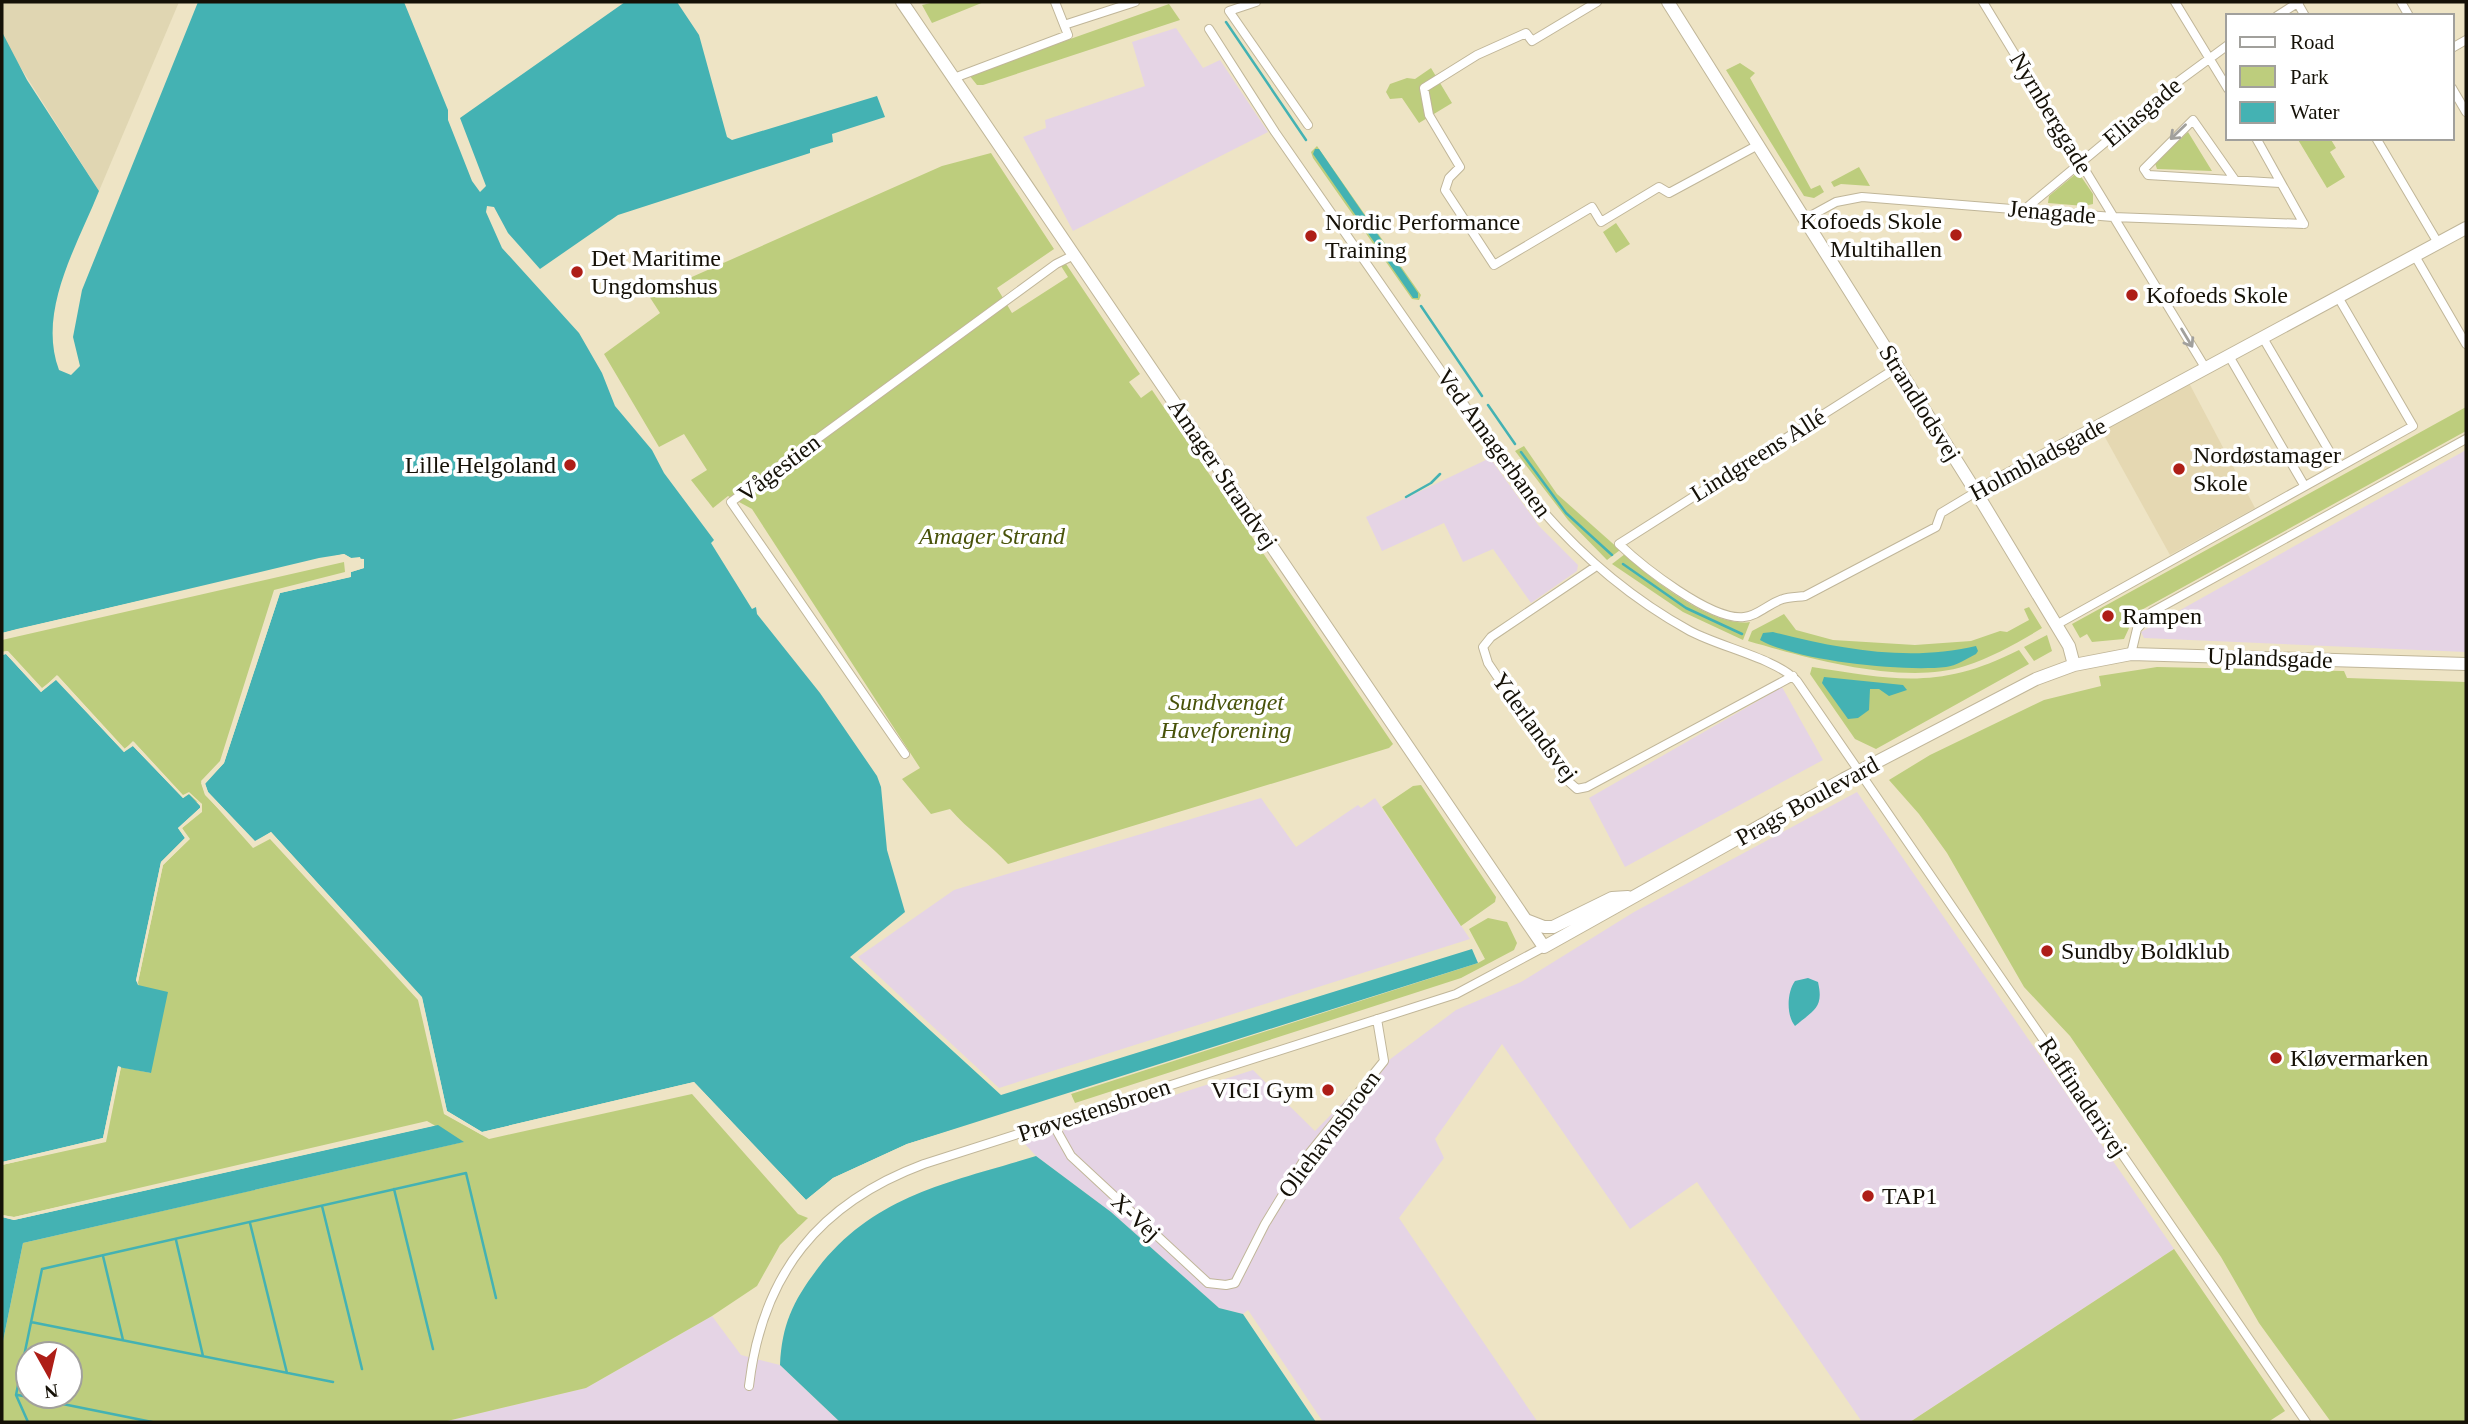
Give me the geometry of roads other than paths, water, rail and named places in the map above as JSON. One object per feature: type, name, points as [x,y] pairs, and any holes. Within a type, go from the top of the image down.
[{"type":"street","name":"Amager Strandvej","points":[[902,2],[1544,947]]},
{"type":"street","points":[[954,78],[1068,35],[1055,2]]},
{"type":"street","points":[[1064,25],[1135,2]]},
{"type":"street","points":[[1256,2],[1229,11],[1308,125]]},
{"type":"street","points":[[1597,2],[1532,41],[1526,33],[1477,55],[1424,88],[1429,115],[1460,167],[1449,178],[1445,190],[1494,265],[1591,207],[1601,222],[1659,187],[1669,193],[1758,145]]},
{"type":"street","name":"Strandlodsvej","points":[[1668,2],[1976,492],[2069,646],[2074,665]]},
{"type":"street","name":"Nyrnberggade","points":[[1983,2],[2206,369]]},
{"type":"street","points":[[2175,2],[2226,85]]},
{"type":"street","points":[[2280,14],[2298,2]]},
{"type":"street","name":"Ved Amagerbanen","points":[[1209,29],[1275,132],[1514,475],[1546,516],[1595,567],[1633,596],[1691,632],[1782,668],[1793,676],[1859,771]]},
{"type":"street","name":"Eliasgade","points":[[2025,209],[2226,46]]},
{"type":"street","points":[[2454,91],[2466,112]]},
{"type":"street","points":[[2235,180],[2193,120],[2144,169],[2148,175],[2280,183]]},
{"type":"street","points":[[2257,140],[2280,183]]},
{"type":"street","points":[[2377,140],[2438,243]]},
{"type":"street","name":"Jenagade","points":[[1805,219],[1836,202],[1862,197],[2113,217],[2304,224],[2280,183]]},
{"type":"street","name":"Holmbladsgade","points":[[1619,544],[1646,569],[1695,600],[1730,617],[1746,617],[1782,599],[1804,596],[1936,527],[1941,513],[1976,492],[2466,228]]},
{"type":"street","name":"Vågestien","points":[[905,754],[731,502],[1056,264],[1074,254]]},
{"type":"street","points":[[2415,256],[2466,344]]},
{"type":"street","points":[[2056,625],[2413,426],[2338,297]]},
{"type":"street","points":[[2263,338],[2338,467]]},
{"type":"street","points":[[2229,356],[2304,485]]},
{"type":"street","name":"Lindgreens Allé","points":[[1619,544],[1898,367]]},
{"type":"street","points":[[2131,654],[2137,629],[2152,611],[2466,439]]},
{"type":"street","name":"Yderlandsvej","points":[[1595,567],[1491,637],[1483,647],[1488,663],[1568,781],[1577,789],[1587,787],[1793,676]]},
{"type":"street","name":"Uplandsgade","points":[[2074,665],[2131,654],[2466,664]]},
{"type":"street","name":"Prags Boulevard","points":[[1544,947],[1859,771],[2025,685],[2074,665]]},
{"type":"street","name":"Raffinaderivej","points":[[1859,771],[2306,1422]]},
{"type":"street","points":[[1526,920],[1544,928],[1553,927],[1612,898],[1636,896]]},
{"type":"street","name":"Prøvestensbroen","points":[[749,1386],[760,1323],[773,1291],[797,1253],[835,1212],[892,1176],[1456,994],[1544,947]]},
{"type":"street","name":"Oliehavnsbroen","points":[[1235,1283],[1265,1224],[1304,1160],[1384,1061],[1377,1019]]},
{"type":"street","name":"X-Vej","points":[[1053,1124],[1071,1156],[1208,1283],[1226,1286],[1235,1283]]},
{"type":"water","points":[[198,2],[404,2],[448,110],[448,120],[472,181],[480,192],[486,186],[460,118],[625,2],[677,2],[699,35],[727,137],[732,140],[877,96],[885,117],[832,134],[833,142],[810,149],[810,153],[618,215],[540,269],[508,233],[494,207],[487,206],[486,212],[502,248],[579,333],[602,373],[615,406],[652,450],[664,473],[714,540],[711,543],[752,609],[756,607],[757,614],[820,693],[877,776],[881,787],[887,850],[905,912],[850,957],[1001,1095],[1472,949],[1478,963],[907,1144],[833,1178],[806,1200],[694,1082],[482,1132],[447,1111],[422,997],[271,832],[255,842],[208,792],[205,783],[224,763],[280,593],[350,577],[351,572],[364,568],[360,557],[351,558],[344,554],[319,558],[2,633],[2,32],[27,80],[99,191],[62,279],[56,302],[54,348],[59,370],[71,375],[80,366],[73,337],[82,290]]},
{"type":"water","points":[[1315,149],[1319,149],[1418,293],[1418,298],[1413,298],[1313,154]]},
{"type":"water","points":[[1773,632],[1823,644],[1874,651],[1925,653],[1976,646],[1978,651],[1961,662],[1946,667],[1878,666],[1799,654],[1760,640],[1763,633]]},
{"type":"water","points":[[6,654],[41,692],[56,679],[124,752],[132,745],[183,798],[189,794],[201,807],[178,828],[185,838],[161,862],[136,980],[138,985],[168,992],[151,1073],[118,1067],[103,1138],[2,1162],[2,655]]},
{"type":"water","points":[[1824,677],[1903,685],[1907,690],[1889,696],[1879,689],[1870,689],[1869,710],[1858,718],[1848,719],[1822,683]]},
{"type":"water","points":[[1808,978],[1818,982],[1820,998],[1816,1008],[1795,1026],[1789,1010],[1790,991],[1795,981]]},
{"type":"water","points":[[438,1125],[464,1142],[23,1243],[2,1346],[2,1217],[14,1220]]},
{"type":"water","points":[[1036,1156],[1111,1212],[1219,1308],[1243,1314],[1316,1422],[840,1422],[780,1365],[786,1325],[802,1291],[840,1243],[864,1223],[890,1207],[945,1183]]},
{"type":"waterway","points":[[1226,22],[1306,140]]},
{"type":"waterway","points":[[1421,306],[1482,396]]},
{"type":"waterway","points":[[1488,405],[1515,444]]},
{"type":"waterway","points":[[1521,452],[1566,513],[1612,555]]},
{"type":"waterway","points":[[1406,497],[1431,483],[1440,474]]},
{"type":"waterway","points":[[1623,564],[1686,608],[1742,634]]},
{"type":"waterway","points":[[28,1422],[16,1395],[42,1269],[466,1173],[496,1298]]},
{"type":"waterway","points":[[394,1189],[433,1349]]},
{"type":"waterway","points":[[322,1206],[362,1369]]},
{"type":"waterway","points":[[250,1223],[287,1373]]},
{"type":"waterway","points":[[176,1240],[203,1356]]},
{"type":"waterway","points":[[103,1256],[123,1340]]},
{"type":"waterway","points":[[31,1322],[333,1382]]},
{"type":"waterway","points":[[84,1408],[152,1422]]},
{"type":"place","name":"Kofoeds Skole Multihallen","points":[[1956,235]]},
{"type":"place","name":"Nordic Performance Training","points":[[1311,236]]},
{"type":"place","name":"Det Maritime Ungdomshus","points":[[577,272]]},
{"type":"place","name":"Kofoeds Skole","points":[[2132,295]]},
{"type":"place","name":"Lille Helgoland","points":[[570,465]]},
{"type":"place","name":"Nordøstamager Skole","points":[[2179,469]]},
{"type":"place","name":"Rampen","points":[[2108,616]]},
{"type":"place","name":"Sundby Boldklub","points":[[2047,951]]},
{"type":"place","name":"Kløvermarken","points":[[2276,1058]]},
{"type":"place","name":"VICI Gym","points":[[1328,1090]]},
{"type":"place","name":"TAP1","points":[[1868,1196]]},
{"type":"park label","name":"Amager Strand","points":[[992,536]]},
{"type":"park label","name":"Sundvænget Haveforening","points":[[1226,716]]}]
